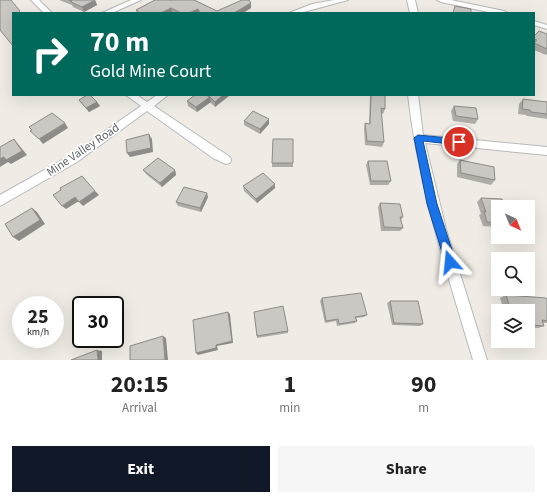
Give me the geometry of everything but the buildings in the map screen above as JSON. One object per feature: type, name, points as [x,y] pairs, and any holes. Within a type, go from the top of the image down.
[{"type":"street","points":[[35,0],[47,12]]},
{"type":"street","points":[[108,12],[137,0]]},
{"type":"street","points":[[296,12],[344,0]]},
{"type":"street","points":[[411,0],[414,12]]},
{"type":"street","points":[[441,0],[499,12]]},
{"type":"street","points":[[535,23],[547,28]]},
{"type":"street","points":[[133,96],[217,156],[226,160]]},
{"type":"street","name":"Mine Valley Road","points":[[0,201],[73,159],[162,96]]},
{"type":"street","points":[[413,96],[418,138],[432,204],[480,360]]},
{"type":"street","points":[[418,138],[547,151]]},
{"type":"route","points":[[450,262],[432,204],[418,138],[459,142]]}]
